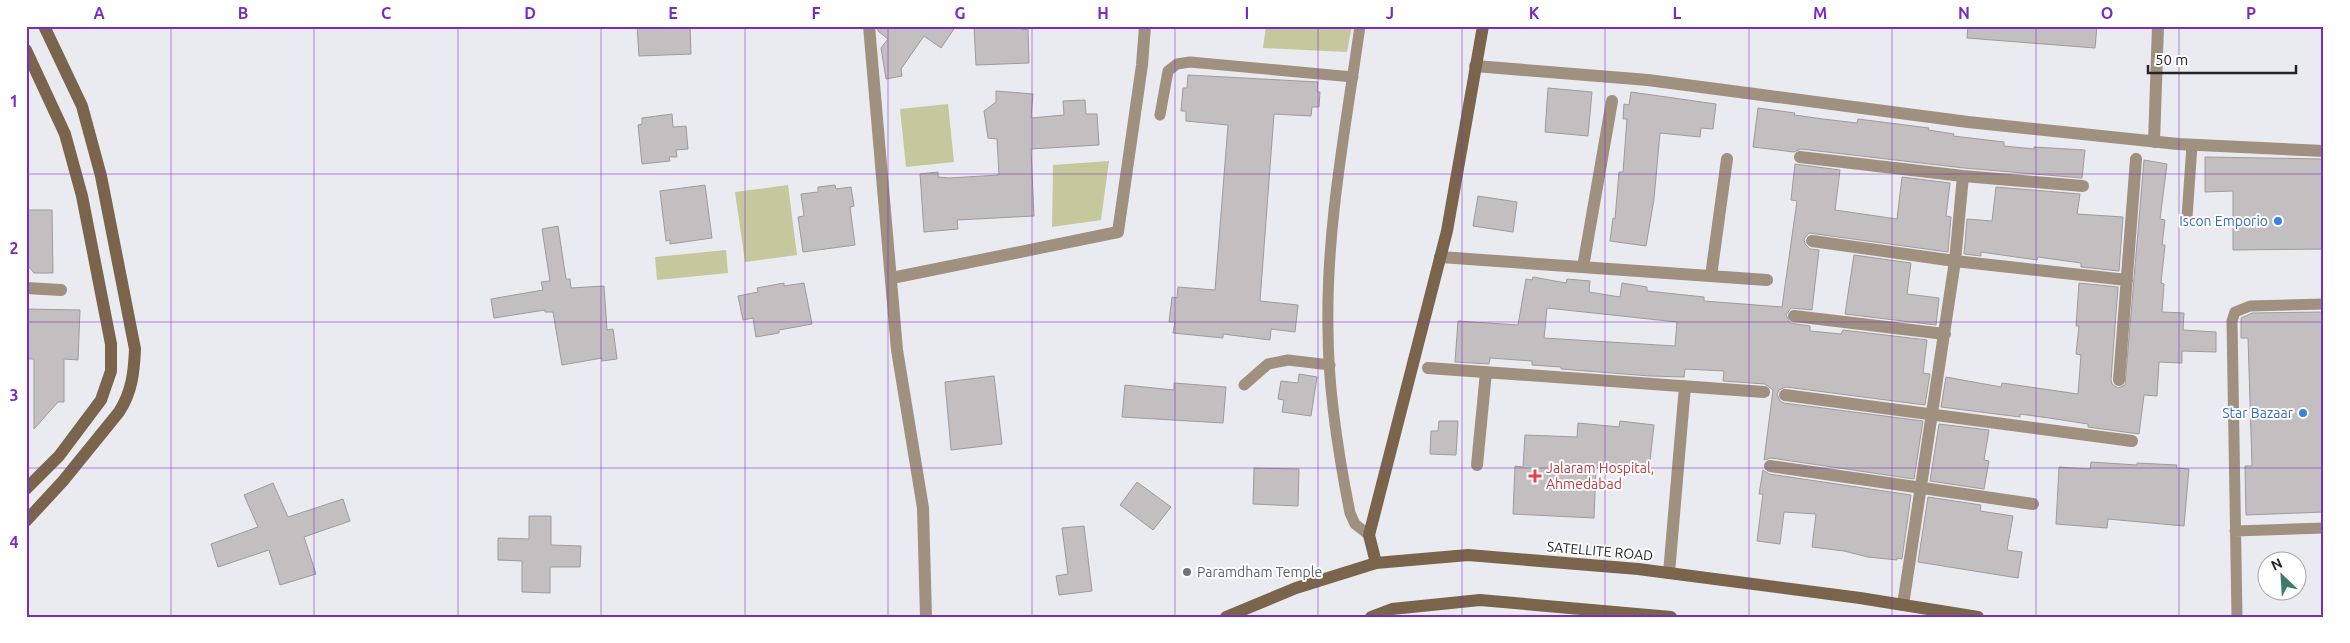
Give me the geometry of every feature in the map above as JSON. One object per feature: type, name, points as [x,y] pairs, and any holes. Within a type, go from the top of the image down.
[{"type":"street","points":[[26,521],[63,482],[111,424],[126,400],[134,375],[135,349],[130,315],[101,176],[82,106],[44,26]]},
{"type":"street","points":[[869,26],[897,350],[923,508],[926,617]]},
{"type":"street","points":[[892,278],[1118,232],[1142,65],[1145,26]]},
{"type":"street","points":[[1376,563],[1370,535],[1440,257],[1483,26]]},
{"type":"street","points":[[2154,142],[2158,26]]},
{"type":"street","points":[[26,50],[65,134],[82,196],[111,344],[111,371],[101,400],[59,456],[26,489]]},
{"type":"street","points":[[1475,66],[1648,80],[1968,122],[2154,142],[2324,151]]},
{"type":"street","points":[[1583,267],[1612,101]]},
{"type":"street","points":[[1800,157],[1963,176],[2083,186]]},
{"type":"street","points":[[2119,380],[2136,158]]},
{"type":"street","points":[[1711,276],[1727,159]]},
{"type":"street","points":[[1903,605],[1955,261],[1963,176]]},
{"type":"street","points":[[1812,241],[1955,261],[2127,280]]},
{"type":"street","points":[[1440,257],[1767,280]]},
{"type":"street","points":[[26,288],[61,290]]},
{"type":"street","points":[[1794,316],[1944,334]]},
{"type":"street","points":[[1428,368],[1764,392]]},
{"type":"street","points":[[1477,465],[1486,372]]},
{"type":"street","points":[[1669,573],[1685,386]]},
{"type":"street","points":[[1785,395],[2132,441]]},
{"type":"street","points":[[93,411],[111,424]]},
{"type":"street","points":[[1770,466],[2033,504]]},
{"type":"street","name":"SATELLITE ROAD","points":[[1226,617],[1296,588],[1376,563],[1468,555],[1669,573],[1978,617]]},
{"type":"street","points":[[1370,617],[1480,600],[1671,617]]},
{"type":"lane","points":[[1360,26],[1334,211],[1328,328],[1332,400],[1350,513],[1355,524],[1370,535]]},
{"type":"lane","points":[[1160,115],[1168,71],[1177,64],[1190,62],[1353,77]]},
{"type":"lane","points":[[2188,216],[2192,145]]},
{"type":"lane","points":[[2236,617],[2232,321],[2235,312],[2250,306],[2324,304]]},
{"type":"lane","points":[[1244,385],[1268,364],[1288,360],[1330,365]]},
{"type":"lane","points":[[2235,531],[2324,528]]},
{"type":"green space","points":[[1266,26],[1352,26],[1347,52],[1263,48]]},
{"type":"green space","points":[[948,104],[954,162],[906,167],[900,109]]},
{"type":"green space","points":[[1109,161],[1101,220],[1052,227],[1053,165]]},
{"type":"green space","points":[[788,185],[797,255],[745,262],[735,192]]},
{"type":"green space","points":[[726,250],[728,273],[657,280],[655,257]]},
{"type":"building","points":[[637,26],[690,26],[691,54],[639,56]]},
{"type":"building","points":[[877,26],[956,26],[941,48],[924,36],[901,69],[902,76],[886,79],[881,48],[888,39],[878,31]]},
{"type":"building","points":[[974,26],[1022,26],[1022,30],[1028,29],[1029,63],[976,65]]},
{"type":"building","points":[[1968,26],[2097,26],[2095,48],[1967,38]]},
{"type":"building","points":[[1188,75],[1318,82],[1317,92],[1320,92],[1319,107],[1312,107],[1311,116],[1274,114],[1260,301],[1298,305],[1295,332],[1271,329],[1270,340],[1223,334],[1223,338],[1173,333],[1175,322],[1169,322],[1172,297],[1177,298],[1178,287],[1215,290],[1228,125],[1186,121],[1186,111],[1181,111],[1183,88],[1187,88]]},
{"type":"building","points":[[1548,88],[1592,92],[1588,136],[1545,132]]},
{"type":"building","points":[[996,91],[1033,94],[1031,118],[1064,115],[1063,101],[1085,100],[1086,114],[1097,114],[1099,145],[1031,149],[1034,216],[957,220],[958,229],[924,232],[920,174],[938,172],[938,177],[949,178],[999,175],[997,139],[988,138],[984,111],[996,102]]},
{"type":"building","points":[[1631,92],[1716,104],[1713,129],[1701,128],[1700,137],[1660,133],[1654,199],[1646,246],[1610,241],[1613,218],[1615,219],[1619,172],[1623,172],[1627,119],[1623,119],[1624,104],[1629,105]]},
{"type":"building","points":[[1758,108],[1795,113],[1794,115],[1857,123],[1858,119],[1929,128],[1928,130],[1954,134],[1953,136],[2004,142],[2004,146],[2034,149],[2034,147],[2085,150],[2082,178],[1964,168],[1801,149],[1794,152],[1753,147]]},
{"type":"building","points":[[672,114],[673,127],[686,126],[688,149],[676,150],[677,157],[669,157],[670,161],[642,164],[638,125],[642,124],[642,118]]},
{"type":"building","name":"Iscon Emporio","points":[[2205,157],[2324,159],[2324,249],[2233,250],[2233,191],[2205,192]]},
{"type":"building","points":[[2144,160],[2167,164],[2160,219],[2165,220],[2162,245],[2165,245],[2161,283],[2164,284],[2162,312],[2184,313],[2183,330],[2216,332],[2216,352],[2182,351],[2182,363],[2159,362],[2157,396],[2144,395],[2139,434],[2088,427],[2088,424],[2020,414],[2020,417],[1941,407],[1946,377],[2001,387],[2002,383],[2078,394],[2081,355],[2076,354],[2079,326],[2076,326],[2079,283],[2118,287],[2111,380],[2112,384],[2118,388],[2125,385]]},
{"type":"building","points":[[1795,164],[1840,170],[1835,210],[1897,219],[1902,177],[1950,183],[1946,216],[1951,217],[1948,252],[1809,233],[1804,239],[1805,244],[1810,249],[1819,250],[1812,310],[1791,308],[1786,315],[1790,323],[1810,326],[1810,331],[1841,334],[1843,330],[1927,340],[1923,373],[1930,374],[1925,405],[1786,387],[1779,390],[1777,394],[1780,401],[1784,403],[1923,421],[1914,479],[1771,458],[1764,460],[1773,390],[1765,384],[1723,381],[1724,371],[1685,369],[1684,377],[1650,376],[1561,369],[1561,367],[1532,365],[1532,361],[1490,358],[1489,364],[1455,362],[1458,321],[1518,325],[1526,279],[1532,280],[1533,277],[1566,283],[1567,279],[1590,281],[1589,292],[1620,297],[1622,283],[1647,287],[1647,291],[1704,297],[1704,301],[1782,307],[1797,201],[1791,200]],"holes":[[[1547,308],[1677,322],[1675,346],[1544,338]]]},
{"type":"building","points":[[705,185],[712,238],[670,244],[670,240],[666,241],[660,191]]},
{"type":"building","points":[[835,185],[836,189],[851,187],[854,206],[850,207],[855,245],[803,252],[798,217],[804,216],[801,194],[818,192],[818,187]]},
{"type":"building","points":[[1996,187],[2080,194],[2077,214],[2123,217],[2119,271],[2081,267],[2081,263],[2038,257],[2037,260],[1981,252],[1981,256],[1964,254],[1967,219],[1992,221]]},
{"type":"building","points":[[1478,196],[1517,202],[1513,232],[1473,226]]},
{"type":"building","points":[[26,210],[52,210],[53,273],[34,273],[26,263]]},
{"type":"building","points":[[558,226],[566,279],[570,279],[571,288],[604,286],[607,330],[613,329],[617,359],[602,361],[602,358],[562,365],[553,312],[545,312],[545,310],[494,318],[491,299],[543,290],[541,282],[550,281],[542,229]]},
{"type":"building","points":[[1854,255],[1911,263],[1907,294],[1939,298],[1936,325],[1845,314]]},
{"type":"building","points":[[784,283],[784,286],[804,283],[812,324],[779,330],[779,333],[756,337],[753,318],[743,320],[738,296],[758,292],[757,288]]},
{"type":"building","points":[[26,309],[80,310],[78,360],[64,359],[64,402],[58,402],[34,429],[34,359],[26,359]]},
{"type":"building","points":[[2324,312],[2324,512],[2246,515],[2245,466],[2252,466],[2248,338],[2241,338],[2241,318],[2252,313]]},
{"type":"building","points":[[1299,374],[1317,377],[1311,416],[1282,412],[1284,400],[1278,399],[1281,381],[1298,383]]},
{"type":"building","points":[[994,376],[1002,444],[951,450],[945,382]]},
{"type":"building","points":[[1174,383],[1226,387],[1223,423],[1122,417],[1125,385],[1174,390]]},
{"type":"building","points":[[1439,421],[1458,421],[1456,455],[1430,454],[1431,431],[1438,431]]},
{"type":"building","points":[[1620,421],[1654,425],[1649,470],[1600,465],[1600,468],[1596,468],[1594,518],[1513,514],[1515,466],[1523,467],[1525,435],[1577,437],[1578,423],[1619,427]]},
{"type":"building","points":[[1939,424],[1989,430],[1984,460],[1989,461],[1984,489],[1930,481]]},
{"type":"building","points":[[2091,462],[2177,465],[2176,468],[2189,469],[2184,526],[2108,519],[2107,528],[2056,524],[2059,467],[2090,469]]},
{"type":"building","points":[[1254,468],[1299,469],[1298,506],[1253,504]]},
{"type":"building","points":[[1763,470],[1769,474],[1911,495],[1902,559],[1868,557],[1844,551],[1812,547],[1816,514],[1784,512],[1780,544],[1757,541],[1763,494],[1759,494]]},
{"type":"building","points":[[1137,482],[1171,507],[1153,530],[1120,505]]},
{"type":"building","points":[[273,483],[288,517],[343,499],[350,521],[304,537],[316,574],[280,585],[269,550],[218,567],[211,544],[258,527],[244,495]]},
{"type":"building","points":[[1928,497],[1981,505],[1980,511],[2013,516],[2007,550],[2022,552],[2018,578],[1918,562]]},
{"type":"building","points":[[529,516],[551,516],[551,545],[581,546],[580,567],[550,567],[550,593],[522,592],[522,561],[498,560],[498,538],[529,539]]},
{"type":"building","points":[[1084,526],[1092,591],[1059,595],[1056,576],[1068,574],[1062,528]]},
{"type":"place","name":"Iscon Emporio","points":[[2278,221]]},
{"type":"place","name":"Star Bazaar","points":[[2303,413]]},
{"type":"place","name":"Jalaram Hospital, Ahmedabad","points":[[1535,476]]},
{"type":"place","name":"Paramdham Temple","points":[[1187,572]]}]
